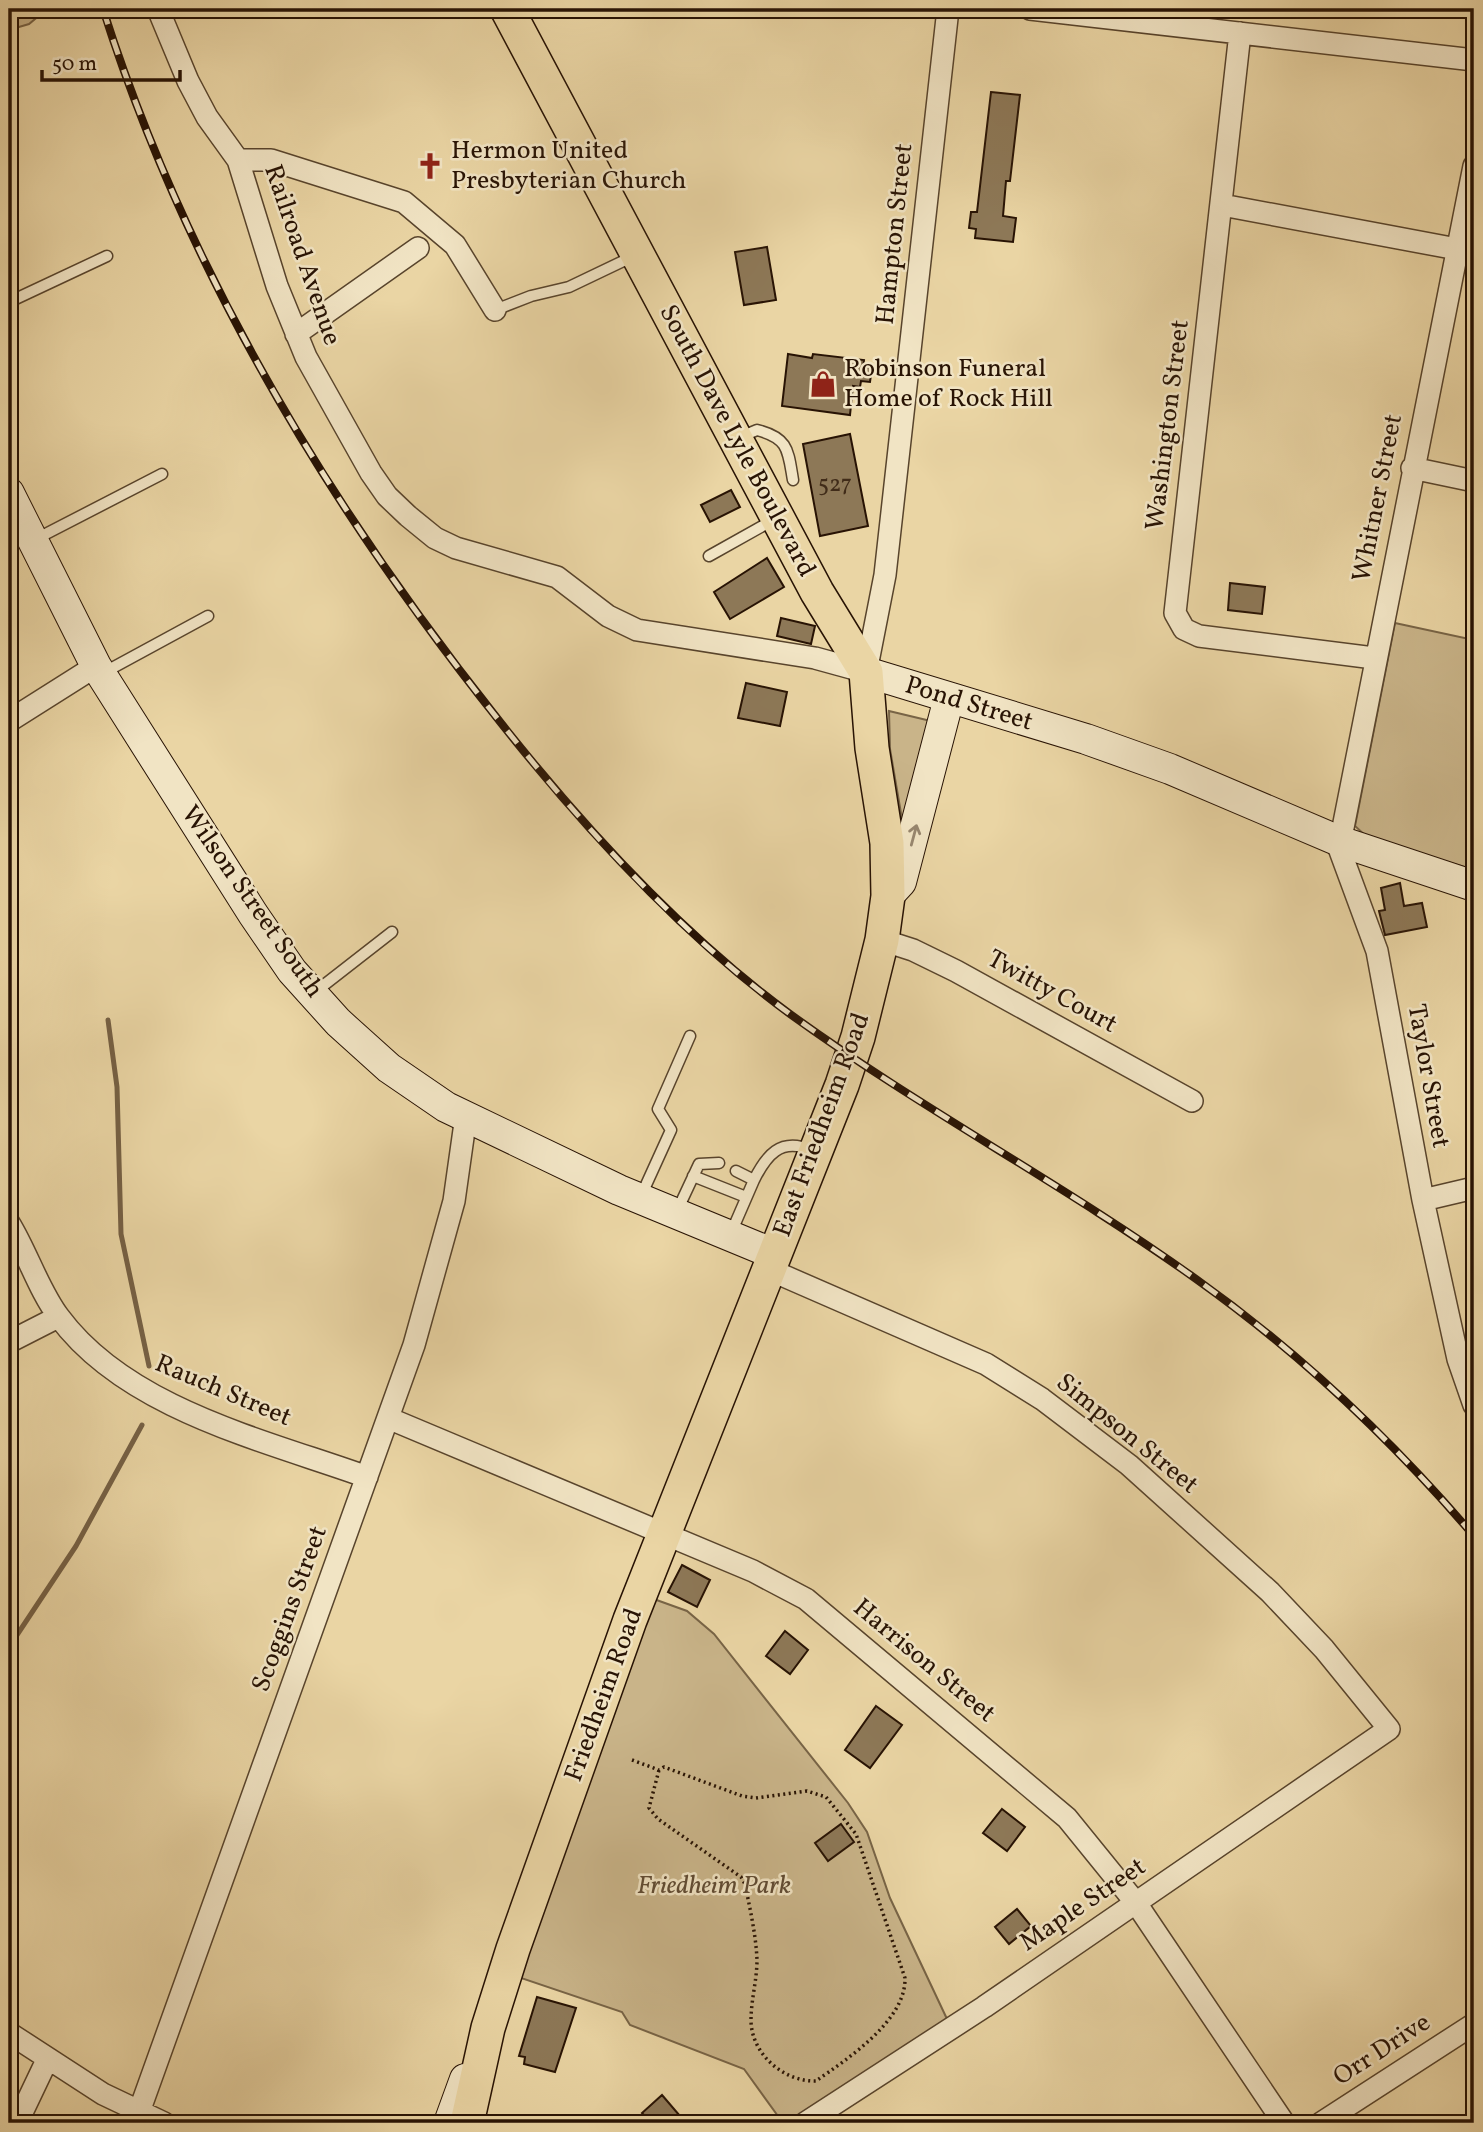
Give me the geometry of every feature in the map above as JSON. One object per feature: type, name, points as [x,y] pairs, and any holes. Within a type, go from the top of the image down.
[{"type":"main road","name":"South Dave Lyle Boulevard","points":[[507,9],[817,592],[866,672],[872,748],[887,843],[888,896]]},
{"type":"main road","name":"East Friedheim Road","points":[[771,1262],[858,1037],[882,940],[888,896]]},
{"type":"main road","name":"Friedheim Road","points":[[488,2028],[513,1949],[663,1534],[771,1262]]},
{"type":"main road","points":[[467,2123],[488,2028]]},
{"type":"street","name":"Railroad Avenue","points":[[158,9],[188,81],[207,117],[238,160],[277,286],[296,334],[329,401],[387,496],[435,538],[456,548],[541,570],[557,577],[591,603]]},
{"type":"street","name":"Hampton Street","points":[[866,672],[885,575],[948,9]]},
{"type":"street","points":[[1030,9],[1474,60]]},
{"type":"street","name":"Washington Street","points":[[1240,33],[1175,613],[1177,622],[1199,636],[1374,658]]},
{"type":"street","points":[[238,160],[271,160],[404,202],[455,245],[495,310]]},
{"type":"street","name":"Whitner Street","points":[[1339,841],[1474,166]]},
{"type":"street","points":[[1222,205],[1457,249]]},
{"type":"street","points":[[296,334],[418,248]]},
{"type":"street","points":[[1412,468],[1474,481]]},
{"type":"street","name":"Wilson Street South","points":[[9,493],[99,670],[253,914],[292,971],[338,1022],[390,1068],[446,1107],[640,1199],[730,1236],[771,1262]]},
{"type":"street","name":"Pond Street","points":[[591,603],[608,616],[637,630],[815,659],[1086,739],[1170,769],[1339,841],[1474,886]]},
{"type":"street","points":[[11,720],[99,670]]},
{"type":"street","name":"East Friedheim Road","points":[[888,896],[901,882],[949,698]]},
{"type":"street","name":"Taylor Street","points":[[1339,841],[1344,863],[1377,951],[1423,1200],[1458,1359],[1474,1405]]},
{"type":"street","name":"Twitty Court","points":[[882,940],[913,950],[956,971],[1192,1101]]},
{"type":"street","name":"Scoggins Street","points":[[139,2112],[431,1292],[454,1201],[466,1116]]},
{"type":"street","points":[[1423,1200],[1474,1188]]},
{"type":"street","name":"Rauch Street","points":[[9,1223],[58,1317],[102,1362],[144,1390],[212,1422],[367,1477]]},
{"type":"street","name":"Simpson Street","points":[[771,1262],[986,1364],[1042,1399],[1129,1465],[1270,1592],[1324,1649],[1389,1729]]},
{"type":"street","points":[[9,1342],[58,1317]]},
{"type":"street","name":"Harrison Street","points":[[388,1418],[762,1575],[806,1599],[1067,1818],[1136,1903],[1283,2123]]},
{"type":"street","name":"Maple Street","points":[[805,2123],[1136,1903],[1389,1729]]},
{"type":"street","name":"Orr Drive","points":[[1321,2123],[1474,2024]]},
{"type":"street","name":"Friedheim Road","points":[[449,2123],[478,2043],[488,2028]]},
{"type":"street","points":[[9,2033],[47,2060],[139,2112],[164,2123]]},
{"type":"street","points":[[16,2123],[47,2060]]},
{"type":"lane","points":[[495,310],[531,296],[569,287],[638,254]]},
{"type":"lane","points":[[9,302],[107,256]]},
{"type":"lane","points":[[736,439],[757,430],[779,439],[787,447],[793,480]]},
{"type":"lane","points":[[32,541],[162,474]]},
{"type":"lane","points":[[709,556],[777,517]]},
{"type":"lane","points":[[99,670],[208,616]]},
{"type":"lane","points":[[312,993],[392,932]]},
{"type":"lane","points":[[640,1199],[670,1129],[658,1109],[690,1037]]},
{"type":"lane","points":[[730,1236],[767,1155],[789,1146],[815,1152]]},
{"type":"lane","points":[[676,1214],[699,1164],[719,1163]]},
{"type":"lane","points":[[736,1171],[754,1180]]},
{"type":"lane","points":[[693,1176],[746,1198]]},
{"type":"path","points":[[632,1760],[659,1770]]},
{"type":"path","points":[[664,1767],[756,1798],[807,1791],[827,1797],[856,1834],[905,1978],[905,1988],[887,2024],[852,2055],[816,2081],[794,2078],[778,2070],[755,2039],[751,2020],[757,1961],[745,1884],[741,1878],[658,1819],[649,1808],[659,1770],[664,1767]]},
{"type":"green space","points":[[9,9],[47,9],[29,24],[9,30]]},
{"type":"green space","points":[[1395,623],[1474,640],[1474,870],[1368,838],[1355,826]]},
{"type":"green space","points":[[889,711],[935,722],[903,825],[890,749]]},
{"type":"green space","name":"Friedheim Park","points":[[651,1598],[687,1611],[714,1634],[848,1803],[867,1832],[890,1898],[947,2019],[791,2123],[783,2123],[744,2069],[630,2025],[622,2012],[515,1976]]},
{"type":"building","points":[[991,92],[1020,95],[1003,216],[1016,218],[1013,242],[975,238],[976,229],[969,228],[971,212],[977,212]]},
{"type":"building","points":[[767,247],[776,300],[744,305],[735,252]]},
{"type":"building","name":"Robinson Funeral Home of Rock Hill","points":[[788,354],[864,360],[863,367],[872,368],[870,382],[861,381],[860,387],[853,386],[850,415],[782,406]]},
{"type":"building","points":[[850,434],[868,526],[820,536],[803,444]]},
{"type":"building","points":[[731,490],[740,507],[710,522],[701,505]]},
{"type":"building","points":[[767,558],[784,587],[730,619],[714,592]]},
{"type":"building","points":[[1230,583],[1265,587],[1262,614],[1228,610]]},
{"type":"building","points":[[781,618],[815,626],[811,644],[777,636]]},
{"type":"building","points":[[746,683],[787,692],[780,726],[738,718]]},
{"type":"building","points":[[1400,883],[1404,906],[1422,903],[1427,927],[1385,935],[1379,911],[1385,910],[1381,888]]},
{"type":"building","points":[[682,1565],[710,1580],[697,1607],[668,1592]]},
{"type":"building","points":[[785,1631],[808,1650],[790,1674],[766,1656]]},
{"type":"building","points":[[876,1706],[902,1725],[870,1768],[845,1750]]},
{"type":"building","points":[[1002,1809],[1025,1827],[1007,1851],[983,1833]]},
{"type":"building","points":[[841,1824],[854,1842],[828,1861],[815,1843]]},
{"type":"building","points":[[1017,1909],[1031,1926],[1009,1944],[995,1927]]},
{"type":"building","points":[[537,1997],[576,2008],[555,2072],[524,2064],[525,2057],[519,2056]]},
{"type":"building","points":[[662,2095],[686,2123],[651,2123],[642,2113]]},
{"type":"waterway","points":[[108,1020],[117,1087],[121,1234],[149,1366]]},
{"type":"waterway","points":[[9,1647],[76,1546],[142,1425]]},
{"type":"railway","points":[[103,9],[137,106],[176,201],[269,384],[322,472],[438,642],[533,763],[601,841],[711,950],[790,1014],[890,1082],[1096,1211],[1196,1279],[1272,1337],[1377,1432],[1474,1536]]},
{"type":"place","name":"Hermon United Presbyterian Church","points":[[430,166]]},
{"type":"place","name":"Robinson Funeral Home of Rock Hill","points":[[823,384]]}]
